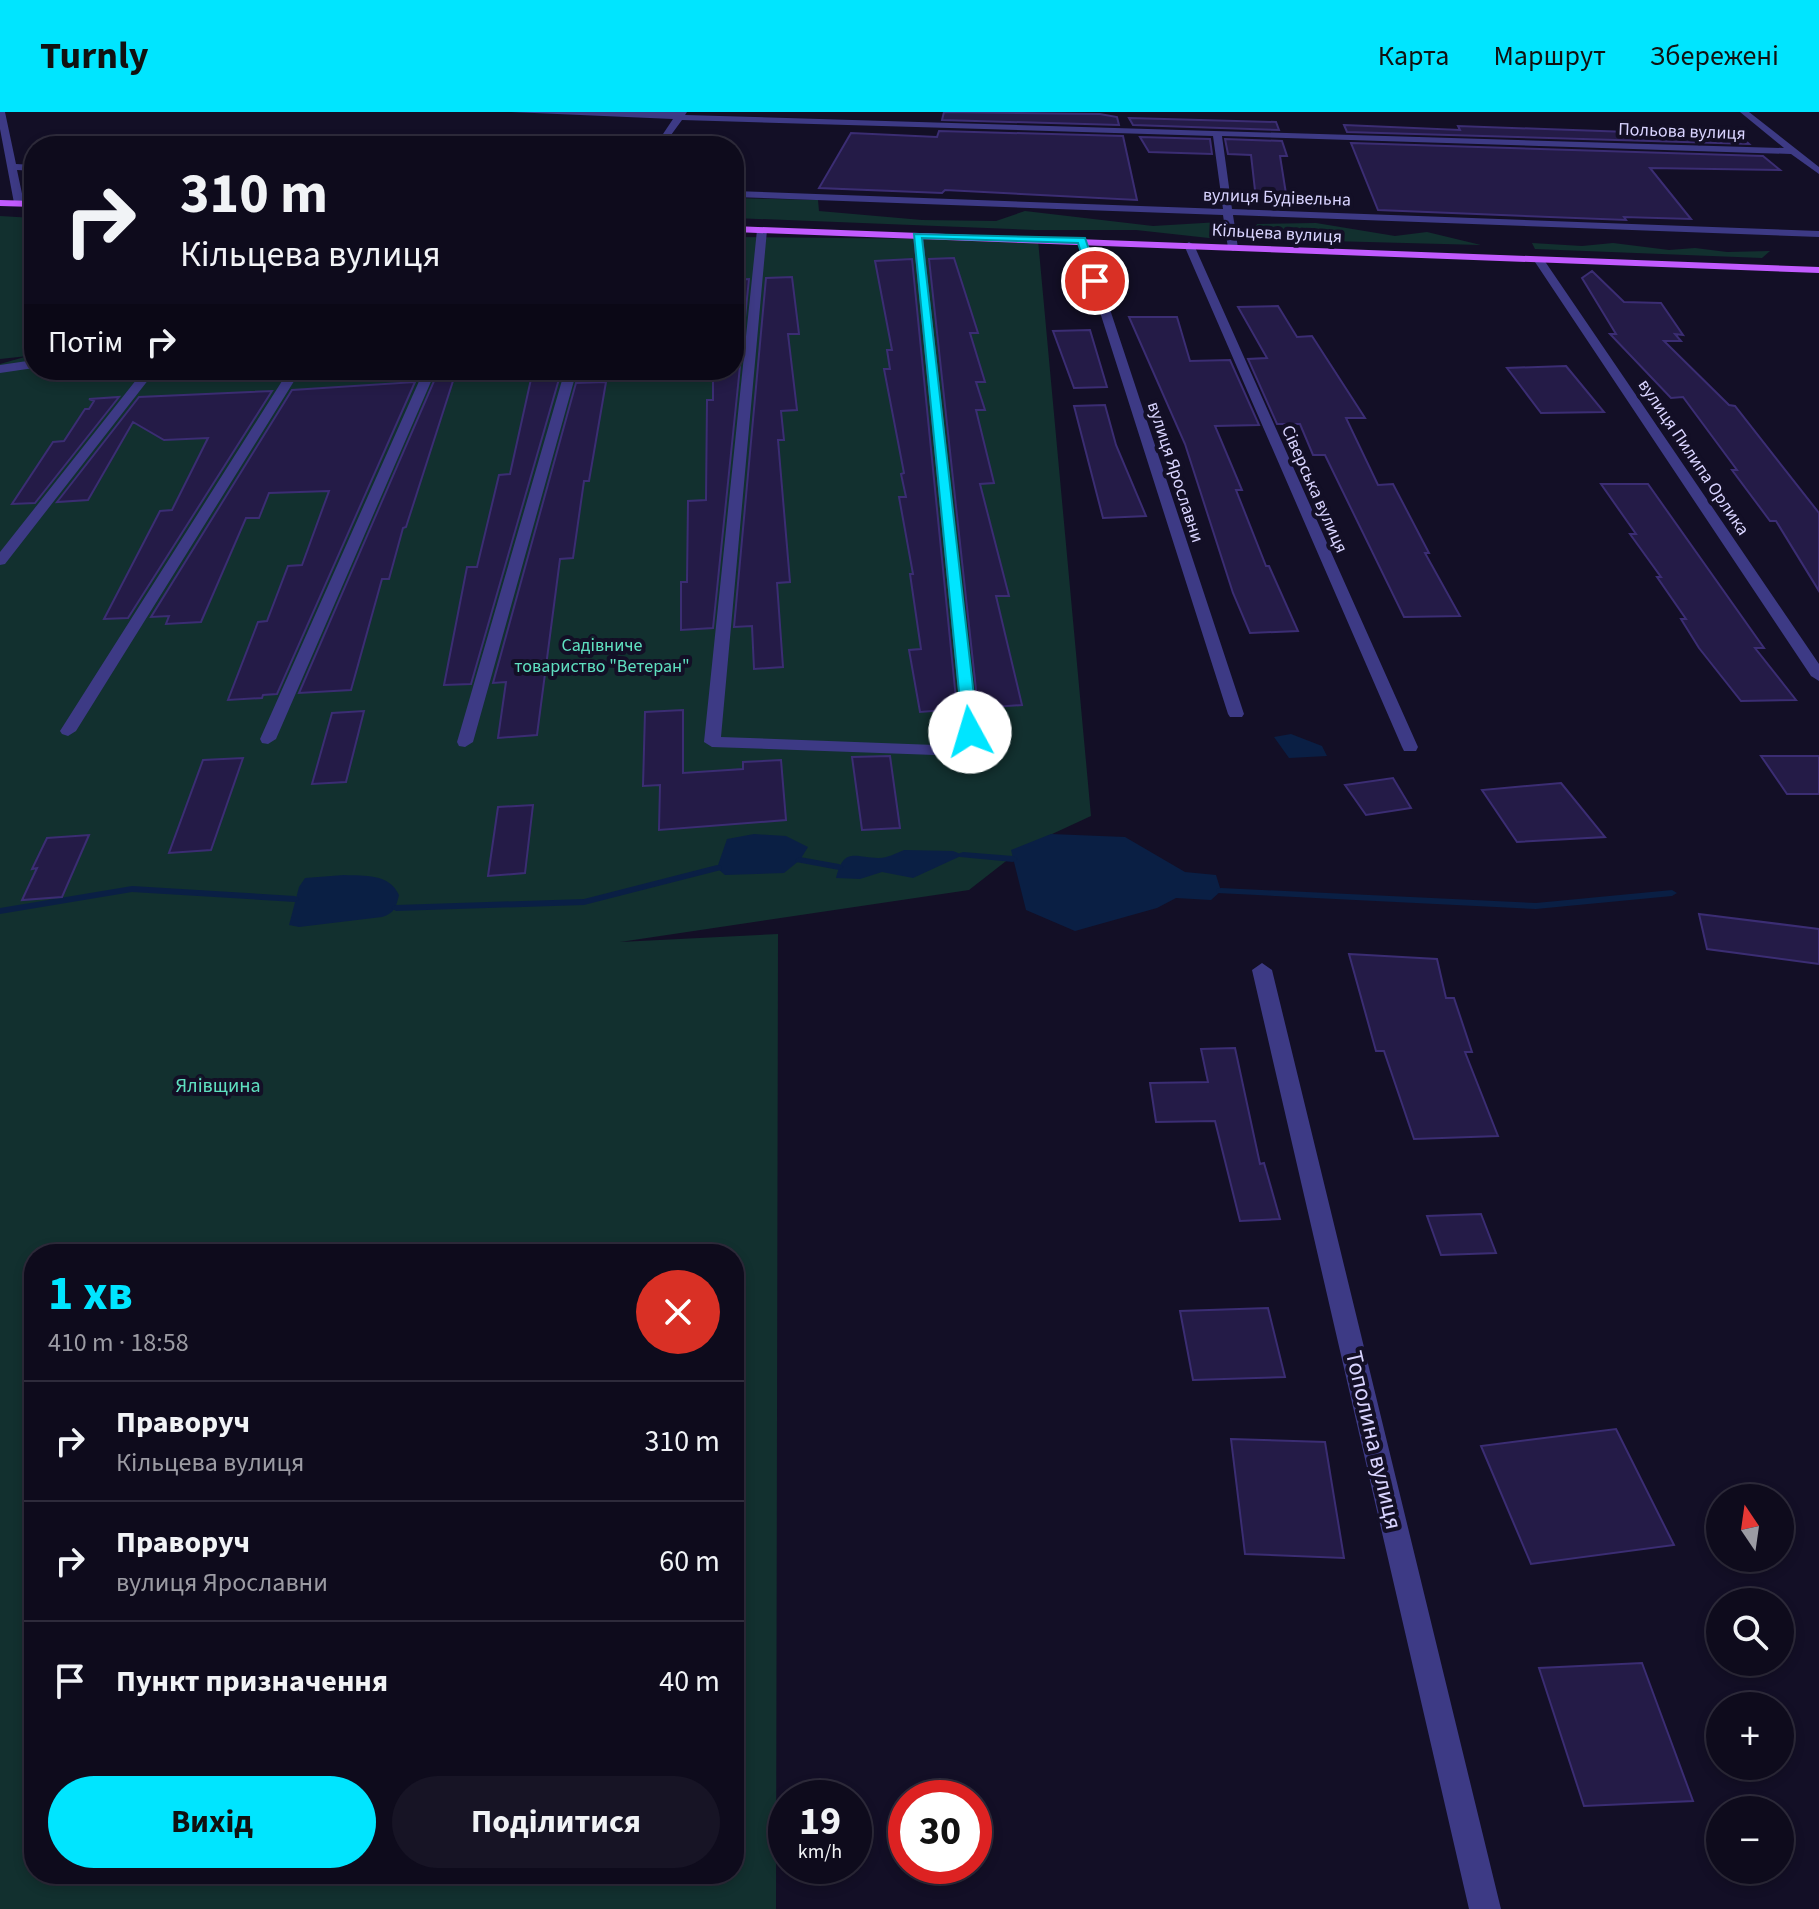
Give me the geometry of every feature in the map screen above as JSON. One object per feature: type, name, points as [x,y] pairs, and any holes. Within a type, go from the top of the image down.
[{"type":"main road","points":[[0,203],[24,203]]},
{"type":"main road","name":"Кільцева вулиця","points":[[744,229],[1819,270]]},
{"type":"street","points":[[1,112],[3,140],[19,203]]},
{"type":"street","name":"Польова вулиця","points":[[515,112],[682,114],[1793,151]]},
{"type":"street","points":[[1744,112],[1819,171]]},
{"type":"street","points":[[666,136],[682,114]]},
{"type":"street","points":[[1217,134],[1233,248]]},
{"type":"street","points":[[11,167],[24,168]]},
{"type":"street","name":"вулиця Будівельна","points":[[744,194],[1819,234]]},
{"type":"street","points":[[762,230],[712,742],[935,750],[960,744],[970,732],[918,236]]},
{"type":"street","name":"вулиця Ярославни","points":[[1082,240],[1236,714]]},
{"type":"street","name":"Сіверська вулиця","points":[[1189,245],[1410,747]]},
{"type":"street","name":"вулиця Пилипа Орлика","points":[[1538,259],[1819,676]]},
{"type":"street","points":[[1,370],[24,366]]},
{"type":"street","points":[[0,561],[142,380]]},
{"type":"street","points":[[68,731],[289,380]]},
{"type":"street","points":[[268,739],[426,380]]},
{"type":"street","points":[[465,742],[568,380]]},
{"type":"street","name":"Тополина вулиця","points":[[1262,970],[1485,1909]]},
{"type":"green space","points":[[744,198],[818,200],[819,211],[922,220],[996,221],[1025,211],[1153,226],[1220,222],[1218,239],[1136,230],[1035,230],[744,218]]},
{"type":"green space","name":"Садівниче товариство \"Ветеран\"","points":[[0,216],[24,217],[24,356],[0,359]]},
{"type":"green space","points":[[1316,223],[1395,236],[1427,232],[1481,245],[1292,240],[1251,235],[1257,224]]},
{"type":"green space","name":"Садівниче товариство \"Ветеран\"","points":[[744,237],[1038,240],[1091,816],[1024,847],[969,890],[620,942],[778,934],[776,1780],[768,1780],[768,1884],[776,1884],[776,1909],[0,1909],[0,364],[24,357],[24,380],[744,380]]},
{"type":"green space","points":[[1532,243],[1582,246],[1613,243],[1669,250],[1770,251],[1762,258],[1535,249]]},
{"type":"water","points":[[1291,734],[1322,746],[1327,756],[1289,758],[1274,737]]},
{"type":"water","points":[[754,834],[786,836],[808,847],[800,860],[784,873],[725,875],[717,868],[727,839]]},
{"type":"water","points":[[1051,834],[1125,837],[1185,872],[1216,875],[1221,891],[1211,900],[1176,898],[1157,908],[1075,931],[1026,910],[1011,850]]},
{"type":"water","points":[[904,850],[953,851],[963,855],[913,878],[882,872],[860,879],[836,878],[846,858],[882,858]]},
{"type":"water","points":[[344,875],[375,877],[389,883],[399,895],[394,909],[382,917],[299,927],[289,925],[299,887],[305,878]]},
{"type":"building","points":[[944,112],[1100,114],[1117,117],[1119,125],[942,120]]},
{"type":"building","points":[[1129,118],[1276,122],[1279,130],[1133,125]]},
{"type":"building","points":[[1344,125],[1740,136],[1749,144],[1347,132]]},
{"type":"building","points":[[939,131],[1123,136],[1137,200],[945,190],[942,193],[819,188],[851,133],[937,137]]},
{"type":"building","points":[[1140,137],[1210,139],[1212,154],[1149,152]]},
{"type":"building","points":[[1225,139],[1282,141],[1287,156],[1280,156],[1287,200],[1256,199],[1251,155],[1228,154]]},
{"type":"building","points":[[1351,143],[1763,156],[1780,170],[1650,168],[1691,219],[1624,217],[1626,220],[1378,210]]},
{"type":"building","points":[[954,258],[978,333],[970,333],[985,382],[976,382],[985,410],[976,410],[994,483],[980,484],[1009,596],[996,596],[1022,705],[978,708],[929,259]]},
{"type":"building","points":[[912,259],[957,709],[920,712],[909,650],[921,649],[910,574],[913,574],[899,497],[906,497],[901,474],[904,473],[884,369],[890,369],[887,350],[892,350],[875,261]]},
{"type":"building","points":[[1592,271],[1624,302],[1661,303],[1683,335],[1675,334],[1681,341],[1664,341],[1729,405],[1735,406],[1819,513],[1819,591],[1776,521],[1770,521],[1683,397],[1671,398],[1610,334],[1616,334],[1582,278]]},
{"type":"building","points":[[792,277],[799,334],[788,334],[797,410],[781,411],[784,440],[778,440],[790,582],[777,583],[783,667],[754,669],[752,626],[734,627],[766,278]]},
{"type":"building","points":[[744,279],[749,279],[744,327]]},
{"type":"building","points":[[1278,306],[1297,337],[1312,336],[1365,418],[1346,418],[1378,485],[1393,484],[1429,553],[1425,553],[1460,616],[1404,617],[1325,455],[1313,455],[1300,424],[1277,424],[1248,359],[1267,358],[1238,307]]},
{"type":"building","points":[[1129,317],[1177,317],[1190,361],[1230,360],[1259,425],[1215,426],[1242,490],[1236,490],[1266,566],[1269,566],[1298,631],[1250,633],[1233,593],[1185,444]]},
{"type":"building","points":[[1090,330],[1107,387],[1074,388],[1053,331]]},
{"type":"building","points":[[1566,366],[1604,412],[1541,413],[1507,368]]},
{"type":"building","points":[[531,380],[559,380],[471,684],[444,685],[467,567],[477,567],[499,475],[510,474]]},
{"type":"building","points":[[713,380],[739,380],[713,628],[681,630],[681,582],[687,582],[688,501],[706,500],[707,400],[713,400]]},
{"type":"building","points":[[434,381],[453,381],[389,579],[382,579],[351,690],[299,693]]},
{"type":"building","points":[[415,382],[277,694],[228,700],[258,622],[267,621],[288,566],[302,565],[329,491],[269,493],[259,518],[246,518],[201,622],[166,624],[169,616],[151,617],[292,390]]},
{"type":"building","points":[[606,382],[589,481],[584,481],[573,558],[560,559],[537,735],[498,738],[506,682],[493,683],[576,383]]},
{"type":"building","points":[[272,391],[128,618],[104,619],[160,511],[172,510],[208,438],[164,440],[133,422],[88,500],[57,502],[139,397]]},
{"type":"building","points":[[119,397],[35,503],[12,504],[53,442],[64,441],[85,409],[89,409],[94,401],[89,399]]},
{"type":"building","points":[[1105,405],[1116,445],[1146,516],[1103,518],[1074,406]]},
{"type":"building","points":[[1601,484],[1648,484],[1764,648],[1755,648],[1796,700],[1741,701],[1699,648],[1681,619],[1686,619],[1657,577],[1661,577],[1630,534],[1636,534]]},
{"type":"building","points":[[683,710],[683,773],[743,769],[743,762],[781,760],[786,820],[659,830],[660,785],[643,786],[645,712]]},
{"type":"building","points":[[364,711],[346,782],[312,784],[332,713]]},
{"type":"building","points":[[890,756],[900,828],[862,830],[852,757]]},
{"type":"building","points":[[1761,756],[1819,756],[1819,794],[1787,794]]},
{"type":"building","points":[[243,758],[211,850],[169,853],[203,760]]},
{"type":"building","points":[[1393,778],[1411,808],[1366,815],[1345,785]]},
{"type":"building","points":[[1561,783],[1605,837],[1517,842],[1482,790]]},
{"type":"building","points":[[533,805],[525,873],[488,876],[498,807]]},
{"type":"building","points":[[89,835],[62,897],[22,900],[47,838]]},
{"type":"building","points":[[1699,914],[1819,929],[1819,964],[1707,949]]},
{"type":"building","points":[[1349,954],[1437,959],[1446,998],[1454,998],[1472,1052],[1465,1052],[1498,1136],[1414,1139],[1384,1051],[1376,1051]]},
{"type":"building","points":[[1235,1048],[1260,1164],[1264,1163],[1280,1219],[1240,1221],[1215,1121],[1156,1122],[1150,1083],[1208,1082],[1201,1049]]},
{"type":"building","points":[[1481,1214],[1496,1253],[1441,1255],[1427,1216]]},
{"type":"building","points":[[1268,1308],[1285,1377],[1193,1380],[1180,1311]]},
{"type":"building","points":[[1616,1429],[1674,1545],[1531,1564],[1481,1446]]},
{"type":"building","points":[[1231,1439],[1325,1442],[1344,1558],[1245,1554]]},
{"type":"building","points":[[1642,1663],[1693,1801],[1584,1806],[1539,1668]]},
{"type":"waterway","points":[[963,855],[1013,859]]},
{"type":"waterway","points":[[800,860],[839,867]]},
{"type":"waterway","points":[[396,908],[584,902],[717,868]]},
{"type":"waterway","points":[[0,911],[132,889],[295,899]]},
{"type":"waterway","points":[[1221,891],[1536,906],[1672,893]]},
{"type":"route","points":[[970,732],[918,236],[1082,240],[1095,281]]},
{"type":"park label","name":"Ялівщина","points":[[218,1085]]}]
